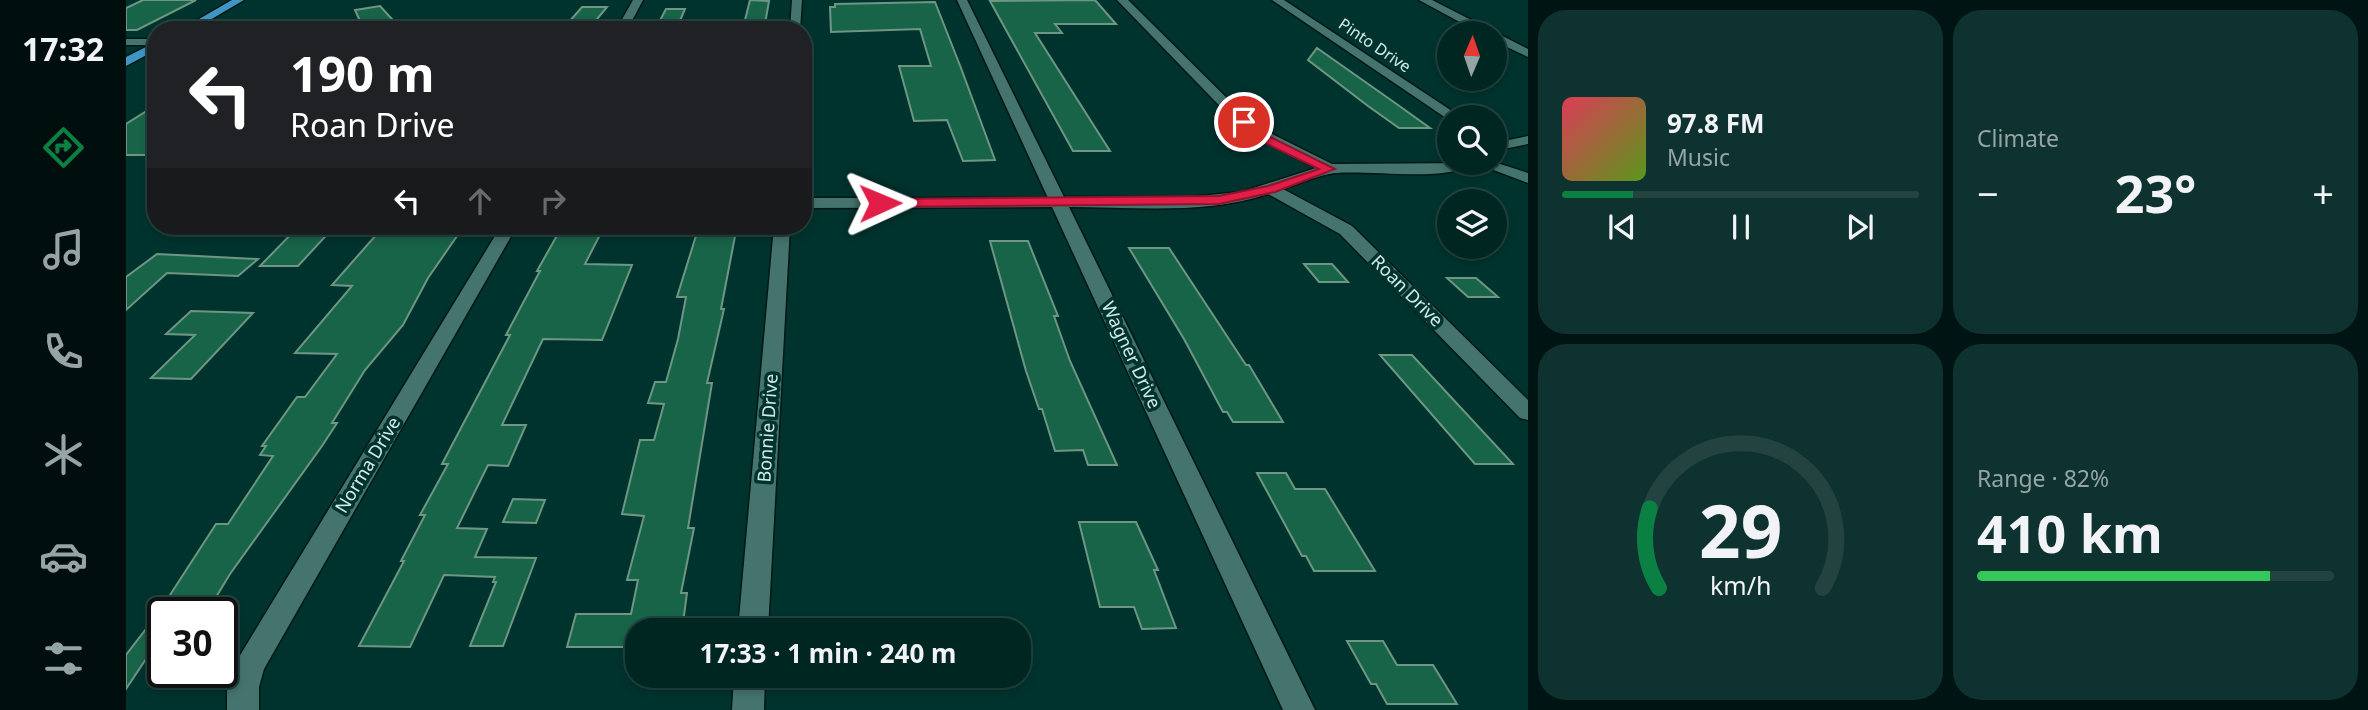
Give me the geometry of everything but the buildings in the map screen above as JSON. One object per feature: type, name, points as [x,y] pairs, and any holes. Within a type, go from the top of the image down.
[{"type":"main road","points":[[201,21],[239,0]]},
{"type":"main road","points":[[126,62],[147,49]]},
{"type":"street","points":[[626,21],[638,0]]},
{"type":"street","points":[[796,21],[797,0]]},
{"type":"street","name":"Wagner Drive","points":[[962,0],[1299,710]]},
{"type":"street","points":[[1122,0],[1250,128],[1329,169]]},
{"type":"street","name":"Pinto Drive","points":[[1276,0],[1437,106]]},
{"type":"street","points":[[1424,0],[1465,21]]},
{"type":"street","points":[[126,41],[147,43]]},
{"type":"street","points":[[1507,43],[1528,54]]},
{"type":"street","points":[[1507,141],[1528,140]]},
{"type":"street","points":[[812,203],[1189,202],[1243,197],[1329,169],[1437,167]]},
{"type":"street","points":[[1507,171],[1528,178]]},
{"type":"street","name":"Roan Drive","points":[[1271,189],[1331,220],[1352,235],[1528,413]]},
{"type":"street","name":"Norma Drive","points":[[243,710],[243,687],[250,666],[504,235]]},
{"type":"street","name":"Bonnie Drive","points":[[754,618],[781,235]]},
{"type":"street","points":[[748,710],[749,688]]},
{"type":"route","points":[[880,203],[1147,203],[1219,200],[1243,197],[1329,169],[1257,134],[1244,122]]}]
